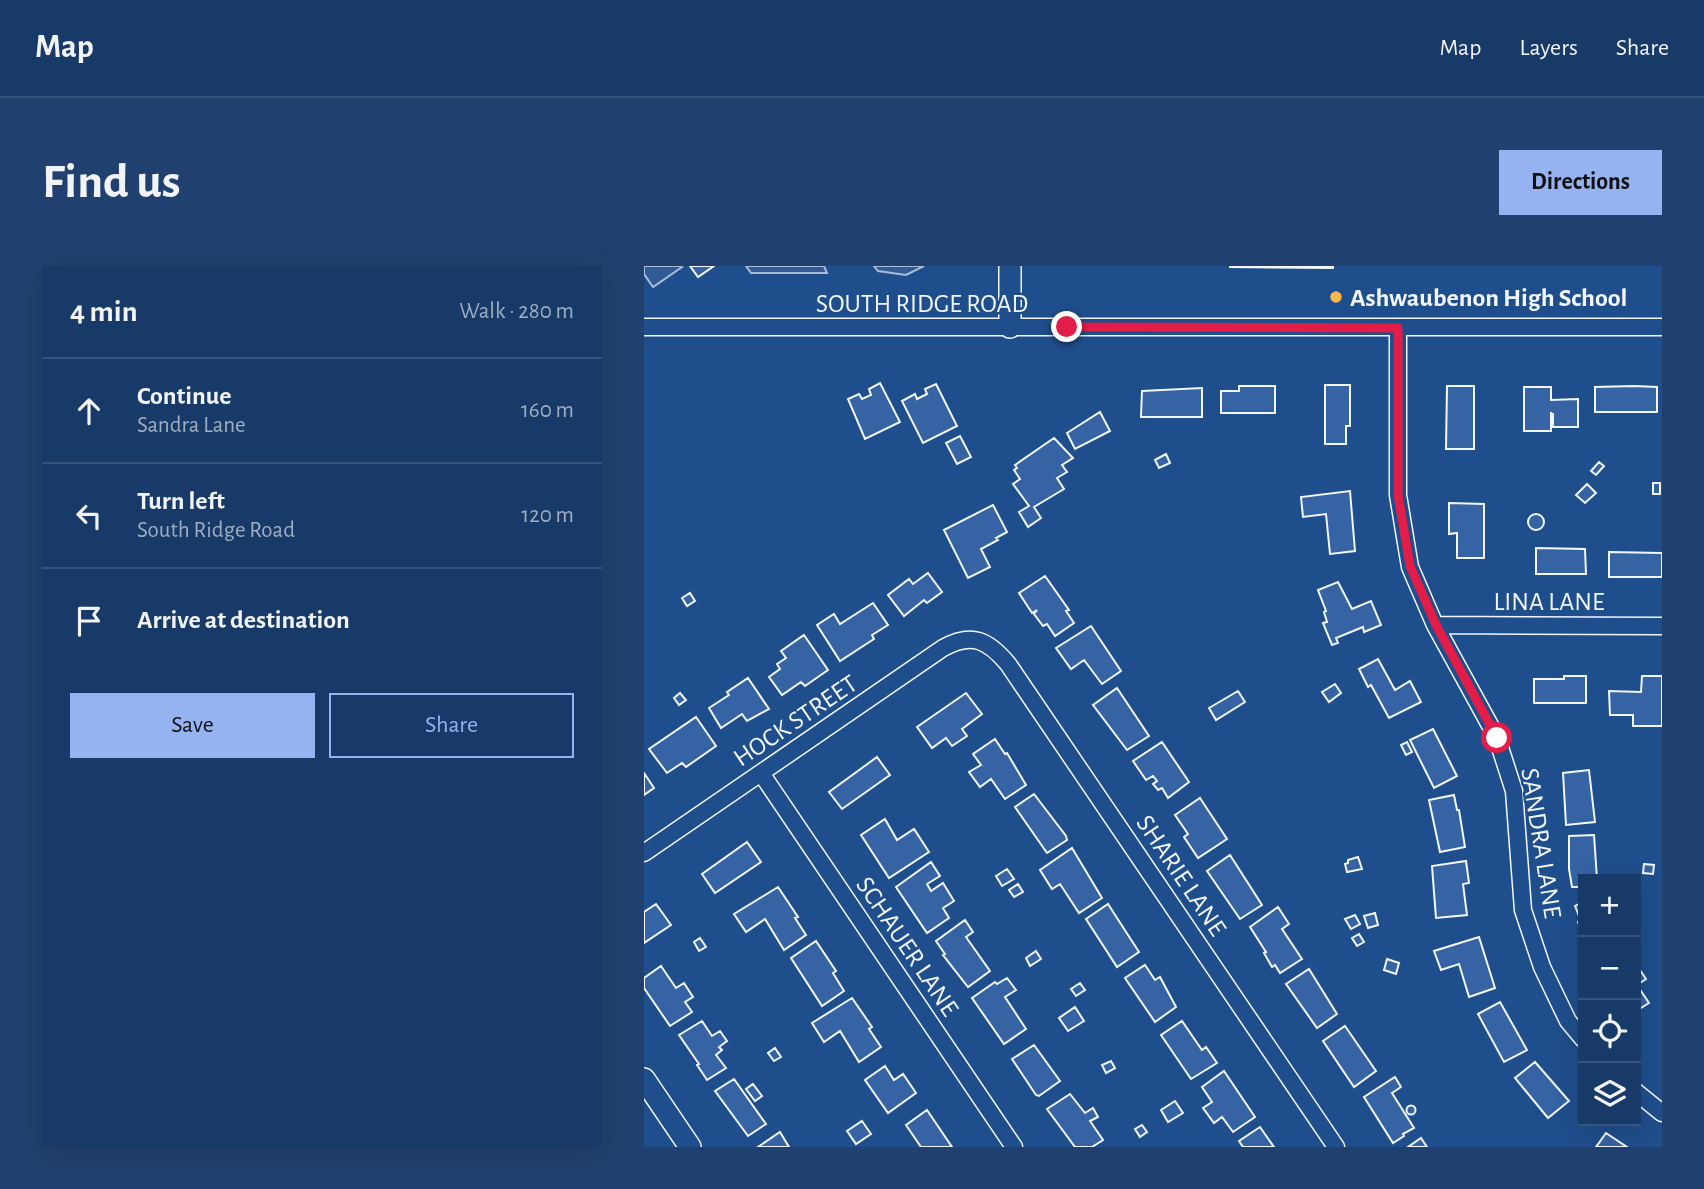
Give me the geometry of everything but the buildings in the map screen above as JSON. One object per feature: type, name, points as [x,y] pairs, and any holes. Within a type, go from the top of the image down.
[{"type":"street","points":[[1010,266],[1010,327]]},
{"type":"street","name":"SOUTH RIDGE ROAD","points":[[644,327],[1662,327]]},
{"type":"street","name":"SANDRA LANE","points":[[1398,328],[1398,495],[1410,566],[1436,625],[1497,738],[1514,791],[1523,910],[1542,967],[1568,1021],[1578,1033]]},
{"type":"street","name":"LINA LANE","points":[[1436,625],[1662,626]]},
{"type":"street","name":"HOCK STREET","points":[[644,853],[943,648],[957,640],[978,640]]},
{"type":"street","name":"SHARIE LANE","points":[[978,640],[999,653],[1008,664],[1336,1147]]},
{"type":"street","name":"SCHAUER LANE","points":[[761,773],[1014,1147]]},
{"type":"street","points":[[644,1079],[690,1147]]},
{"type":"street","points":[[1641,1096],[1662,1113]]},
{"type":"shaded area","points":[[644,266],[682,267],[653,287],[644,274]]},
{"type":"shaded area","points":[[746,266],[824,266],[827,273],[751,273]]},
{"type":"shaded area","points":[[874,266],[924,266],[906,275],[878,271]]},
{"type":"place","name":"Ashwaubenon High School","points":[[1336,297]]},
{"type":"route","points":[[1067,327],[1398,328],[1398,495],[1410,566],[1436,625],[1497,738]]}]
